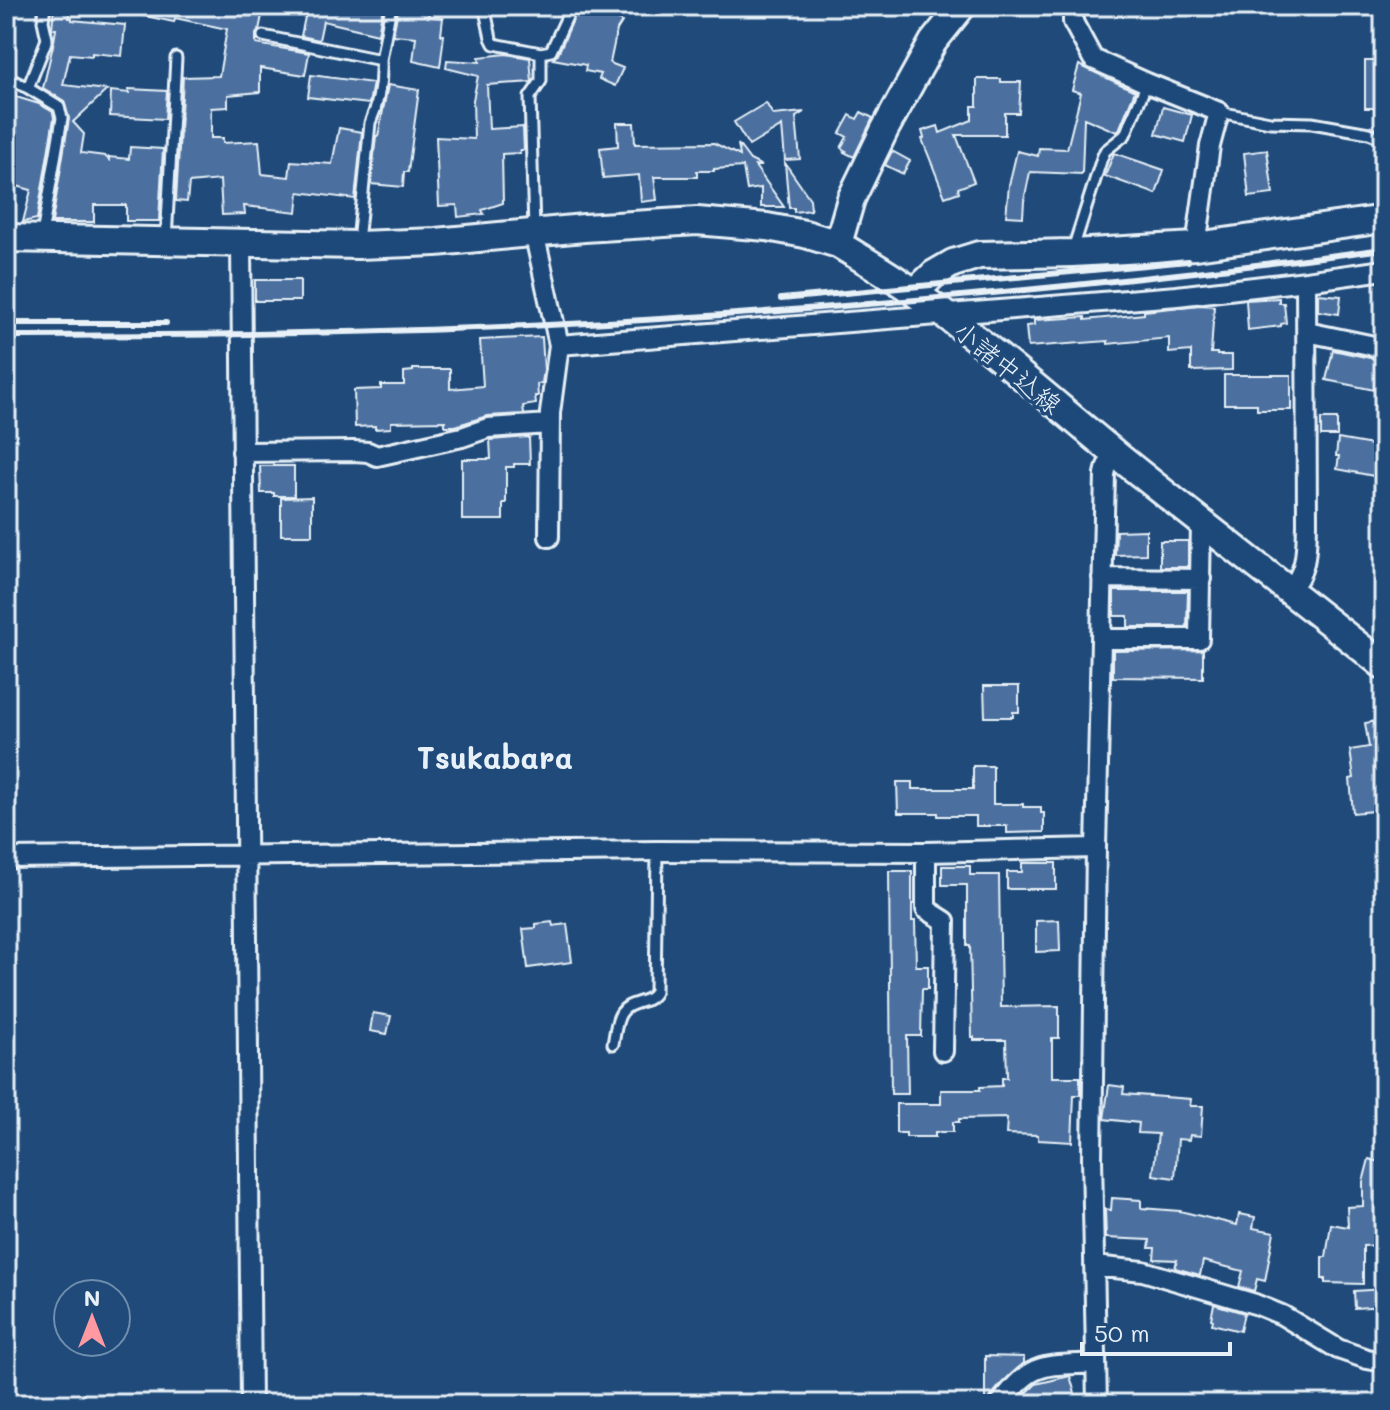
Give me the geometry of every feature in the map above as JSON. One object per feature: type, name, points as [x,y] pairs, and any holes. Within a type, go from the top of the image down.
[{"type":"street","points":[[838,244],[851,199],[885,129],[933,42],[962,6]]},
{"type":"street","points":[[1071,8],[1073,22],[1093,59],[1219,112],[1210,146],[1196,246]]},
{"type":"street","points":[[915,292],[934,274],[953,263],[979,255],[1196,246],[1384,219]]},
{"type":"street","name":"小諸中込線","points":[[6,238],[358,245],[436,242],[697,221],[767,227],[838,244],[915,292],[1384,666]]},
{"type":"street","points":[[534,232],[559,345],[550,424],[549,537]]},
{"type":"street","points":[[241,242],[251,1404]]},
{"type":"street","points":[[559,345],[1177,296],[1384,270]]},
{"type":"street","points":[[1290,590],[1299,580],[1305,561],[1307,524],[1306,281]]},
{"type":"street","points":[[1307,332],[1384,348]]},
{"type":"street","points":[[242,452],[354,451],[377,456],[488,428],[550,424]]},
{"type":"street","points":[[1097,1404],[1092,1158],[1096,848],[1105,474],[1116,454]]},
{"type":"street","points":[[1101,639],[1199,639],[1201,522]]},
{"type":"street","points":[[1102,578],[1201,579]]},
{"type":"street","points":[[6,858],[657,851],[926,852],[1096,848]]},
{"type":"street","points":[[926,852],[926,909],[945,921],[943,1051]]},
{"type":"street","points":[[1094,1266],[1143,1271],[1255,1304],[1282,1315],[1338,1349],[1384,1362]]},
{"type":"street","points":[[1000,1404],[1033,1371],[1096,1363]]},
{"type":"lane","points":[[28,88],[47,39],[43,21],[45,6]]},
{"type":"lane","points":[[358,245],[370,123],[377,108],[382,78],[381,60],[391,6]]},
{"type":"lane","points":[[484,6],[494,44],[541,53],[551,51],[571,8]]},
{"type":"lane","points":[[263,36],[381,60]]},
{"type":"lane","points":[[534,232],[530,97],[541,81],[541,53]]},
{"type":"lane","points":[[166,240],[176,58]]},
{"type":"lane","points":[[6,77],[59,107],[62,118],[41,238]]},
{"type":"lane","points":[[1072,253],[1105,151],[1125,135],[1147,83]]},
{"type":"lane","points":[[1219,112],[1270,122],[1312,123],[1369,133],[1384,139]]},
{"type":"lane","points":[[613,1044],[621,1013],[651,999],[655,992],[657,851]]},
{"type":"building","points":[[54,6],[71,6],[69,18],[72,20],[125,25],[122,56],[70,54],[63,85],[107,90],[73,122],[84,134],[81,153],[105,156],[109,160],[109,157],[129,159],[130,147],[163,149],[159,221],[126,221],[126,205],[94,205],[94,222],[52,222],[69,119],[64,101],[43,88],[56,29],[52,29]]},
{"type":"building","points":[[131,6],[264,6],[256,44],[309,53],[305,75],[260,68],[260,92],[228,95],[228,107],[211,108],[211,138],[223,138],[223,143],[259,141],[262,174],[289,177],[291,161],[332,164],[339,128],[362,132],[355,199],[299,192],[297,212],[244,206],[245,214],[222,215],[220,180],[189,183],[187,202],[176,201],[183,77],[219,76],[227,29],[131,13]]},
{"type":"building","points":[[287,6],[383,7],[378,34],[323,21],[319,40],[301,36],[305,17],[287,12]]},
{"type":"building","points":[[579,6],[586,6],[602,15],[604,11],[622,22],[617,30],[610,63],[623,68],[615,86],[599,79],[601,74],[585,71],[586,65],[553,59]]},
{"type":"building","points":[[402,8],[429,12],[428,17],[443,18],[440,67],[413,61],[416,37],[393,35],[398,10],[402,11]]},
{"type":"building","points":[[506,54],[530,58],[532,82],[487,85],[489,129],[523,127],[524,150],[502,154],[503,203],[482,210],[484,214],[458,217],[457,205],[439,206],[436,137],[474,139],[473,100],[478,76],[446,68],[447,60],[480,62],[479,57]]},
{"type":"building","points":[[1365,61],[1384,61],[1384,108],[1365,108]]},
{"type":"building","points":[[1079,65],[1135,91],[1119,130],[1117,132],[1084,118],[1082,174],[1030,172],[1023,217],[1006,216],[1017,151],[1038,156],[1039,148],[1067,149],[1081,93],[1072,90]]},
{"type":"building","points":[[311,75],[373,83],[369,104],[308,97]]},
{"type":"building","points":[[977,79],[1021,82],[1019,113],[1005,113],[1005,135],[956,135],[974,182],[945,197],[922,139],[922,131],[938,126],[940,133],[972,120],[972,106],[977,106]]},
{"type":"building","points":[[388,85],[419,90],[408,172],[404,172],[403,187],[371,184],[376,136]]},
{"type":"building","points":[[129,89],[167,91],[165,119],[110,116],[111,91],[129,93]]},
{"type":"building","points":[[13,96],[39,104],[53,112],[54,118],[37,219],[23,222],[31,190],[6,183],[6,118]]},
{"type":"building","points":[[766,103],[773,115],[804,112],[796,117],[800,159],[785,160],[782,126],[749,146],[734,122]]},
{"type":"building","points":[[1163,107],[1192,115],[1185,142],[1156,134]]},
{"type":"building","points":[[861,112],[873,118],[854,157],[841,148],[847,137],[840,133],[850,115],[857,119]]},
{"type":"building","points":[[617,123],[634,123],[635,144],[714,143],[740,156],[738,144],[750,160],[762,166],[755,166],[784,207],[761,207],[761,188],[747,190],[743,167],[697,171],[697,177],[654,177],[657,200],[641,202],[639,175],[603,178],[600,148],[618,146]]},
{"type":"building","points":[[1267,150],[1273,194],[1249,197],[1244,153]]},
{"type":"building","points":[[892,151],[910,161],[903,174],[885,165]]},
{"type":"building","points":[[1114,153],[1164,170],[1156,194],[1105,176]]},
{"type":"building","points":[[785,163],[810,199],[811,210],[794,212],[794,208],[789,208]]},
{"type":"building","points":[[255,280],[300,280],[300,301],[255,301]]},
{"type":"building","points":[[1318,294],[1341,296],[1339,314],[1318,311]]},
{"type":"building","points":[[1279,298],[1279,303],[1284,303],[1286,323],[1248,330],[1246,300]]},
{"type":"building","points":[[1200,305],[1214,306],[1211,353],[1232,355],[1232,370],[1191,371],[1191,351],[1169,353],[1169,338],[1028,347],[1026,326],[1034,325],[1034,320],[1085,317],[1085,320]]},
{"type":"building","points":[[542,337],[542,383],[537,384],[536,404],[523,406],[524,414],[487,416],[455,426],[445,426],[445,421],[391,422],[391,428],[355,427],[354,390],[404,385],[404,372],[413,369],[450,369],[450,389],[483,386],[480,340]]},
{"type":"building","points":[[1333,350],[1384,361],[1384,392],[1326,380]]},
{"type":"building","points":[[1224,375],[1291,375],[1291,410],[1257,410],[1257,404],[1224,404]]},
{"type":"building","points":[[1321,419],[1337,419],[1337,436],[1321,436]]},
{"type":"building","points":[[529,437],[530,464],[506,467],[503,520],[462,520],[462,459],[491,459],[490,440]]},
{"type":"building","points":[[1338,439],[1384,447],[1379,477],[1337,469]]},
{"type":"building","points":[[260,466],[294,466],[294,496],[261,493]]},
{"type":"building","points":[[312,497],[312,535],[281,535],[281,498]]},
{"type":"building","points":[[1146,530],[1146,554],[1115,555],[1116,531]]},
{"type":"building","points":[[1160,541],[1188,541],[1188,567],[1160,567]]},
{"type":"building","points":[[1114,591],[1188,591],[1187,627],[1128,627],[1128,616],[1114,616]]},
{"type":"building","points":[[1203,650],[1203,678],[1113,677],[1113,651]]},
{"type":"building","points":[[984,686],[1019,686],[1019,712],[1013,712],[1013,717],[985,717]]},
{"type":"building","points":[[1384,720],[1384,810],[1353,813],[1350,779],[1354,778],[1350,750],[1369,747],[1365,723]]},
{"type":"building","points":[[973,766],[993,766],[993,804],[1041,807],[1044,832],[1007,833],[1007,826],[976,826],[976,816],[898,813],[897,782],[912,782],[912,789],[973,789]]},
{"type":"building","points":[[1022,863],[1056,863],[1056,889],[1007,889],[1007,872],[1022,872]]},
{"type":"building","points":[[942,866],[970,866],[970,875],[999,875],[1001,1007],[1059,1006],[1059,1038],[1052,1038],[1052,1077],[1080,1077],[1080,1095],[1074,1095],[1072,1142],[1038,1140],[1038,1135],[1006,1134],[1007,1118],[959,1119],[959,1122],[953,1122],[953,1132],[935,1132],[935,1137],[906,1137],[906,1133],[896,1133],[896,1104],[941,1104],[941,1090],[980,1090],[980,1087],[1002,1086],[1002,1078],[1007,1078],[1006,1040],[974,1040],[972,1037],[967,885],[942,885]]},
{"type":"building","points":[[889,871],[912,871],[916,966],[928,966],[928,989],[922,989],[921,1036],[907,1036],[908,1094],[891,1094]]},
{"type":"building","points":[[1059,920],[1060,951],[1036,952],[1036,921]]},
{"type":"building","points":[[552,922],[553,926],[567,924],[572,962],[528,968],[523,929]]},
{"type":"building","points":[[373,1013],[391,1016],[387,1034],[370,1031]]},
{"type":"building","points":[[1109,1085],[1124,1087],[1123,1094],[1191,1099],[1190,1106],[1203,1106],[1201,1136],[1190,1135],[1189,1140],[1178,1139],[1175,1178],[1153,1175],[1158,1134],[1138,1133],[1139,1123],[1104,1119]]},
{"type":"building","points":[[1369,1159],[1384,1163],[1384,1245],[1363,1246],[1363,1284],[1325,1283],[1322,1279],[1322,1257],[1326,1257],[1331,1224],[1348,1227],[1347,1207],[1363,1206],[1363,1182]]},
{"type":"building","points":[[1112,1198],[1141,1200],[1141,1208],[1180,1211],[1237,1225],[1239,1214],[1255,1217],[1253,1228],[1274,1232],[1265,1281],[1257,1279],[1254,1291],[1239,1287],[1243,1271],[1203,1261],[1200,1275],[1175,1268],[1177,1260],[1154,1259],[1155,1248],[1149,1248],[1150,1240],[1106,1238],[1105,1209],[1111,1210]]},
{"type":"building","points":[[1384,1289],[1384,1306],[1355,1308],[1354,1291]]},
{"type":"building","points":[[1214,1304],[1244,1313],[1240,1331],[1212,1324]]},
{"type":"building","points":[[985,1356],[1024,1357],[1024,1363],[1002,1383],[988,1404],[985,1404]]},
{"type":"building","points":[[1070,1376],[1078,1404],[1015,1404],[1036,1384]]},
{"type":"railway","points":[[6,336],[462,329],[741,314],[1170,275],[1384,249]]},
{"type":"railway","points":[[781,299],[1188,261]]},
{"type":"railway","points":[[6,323],[166,323]]},
{"type":"district","name":"Tsukabara","points":[[495,757]]}]
